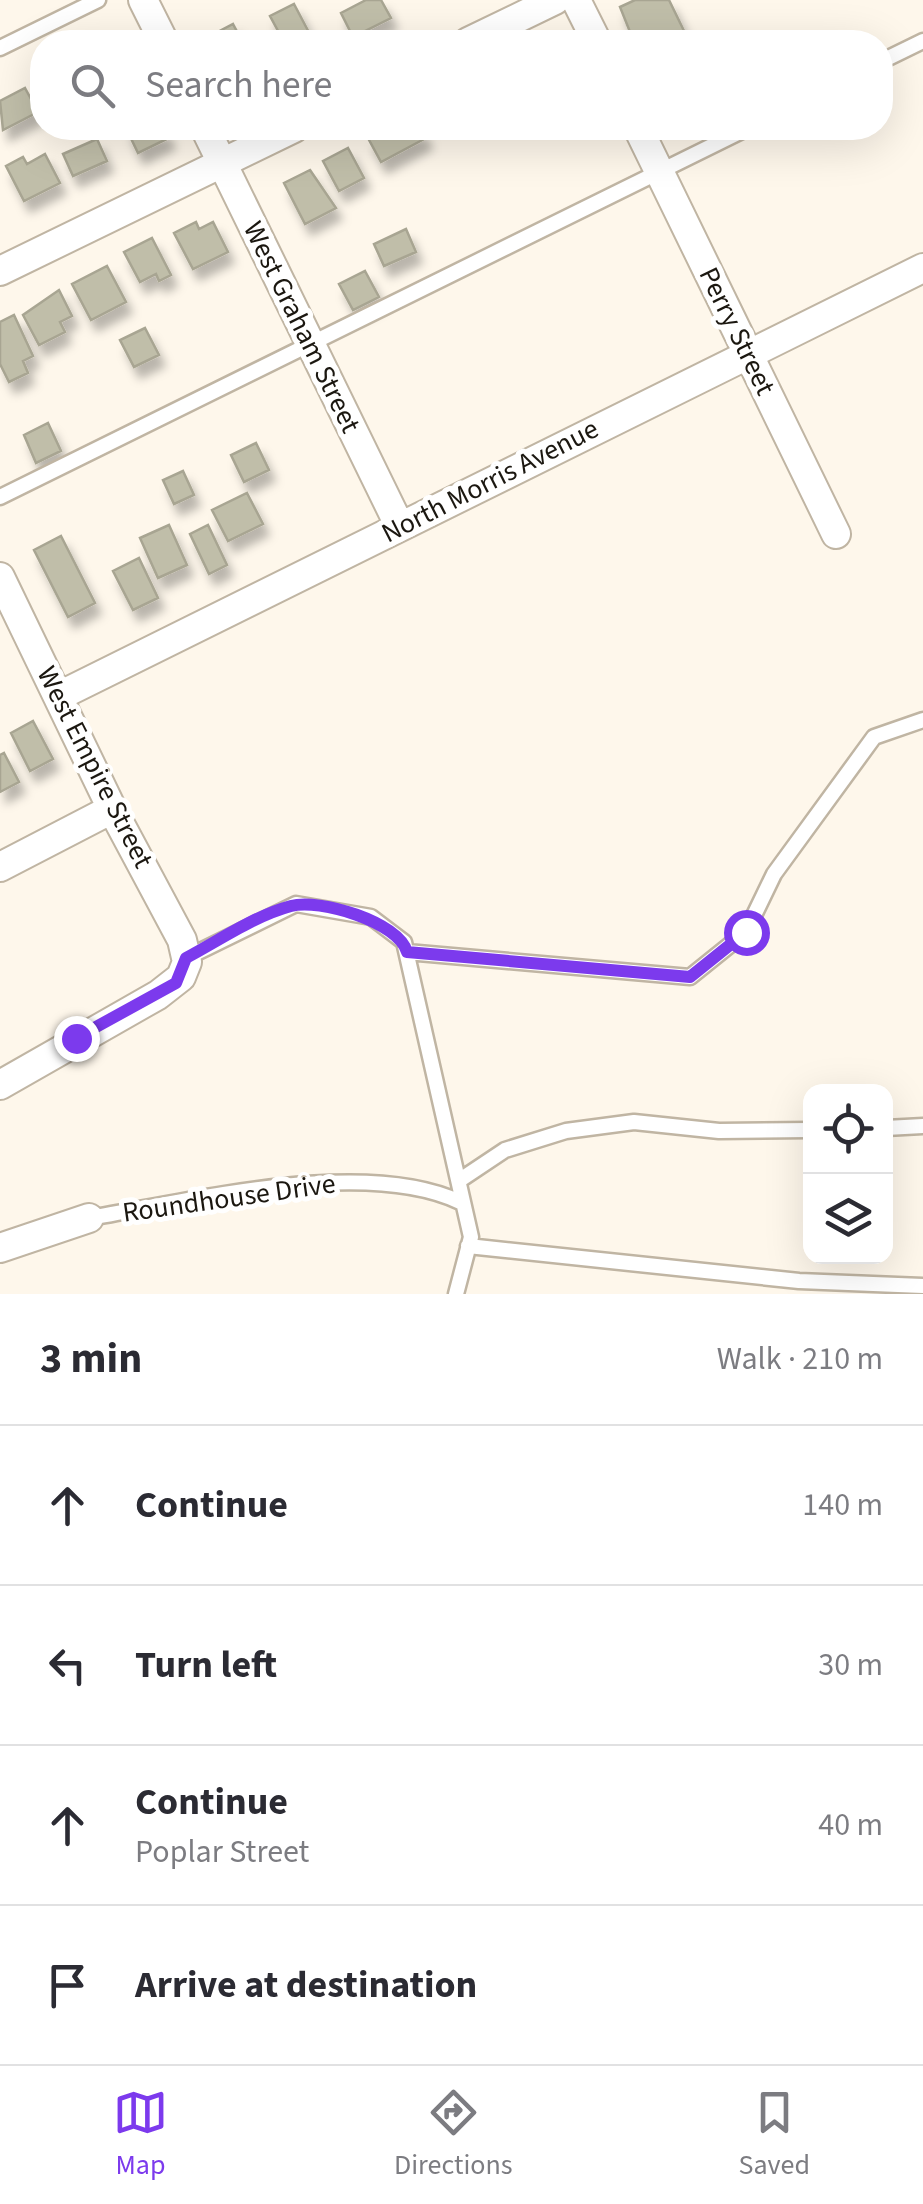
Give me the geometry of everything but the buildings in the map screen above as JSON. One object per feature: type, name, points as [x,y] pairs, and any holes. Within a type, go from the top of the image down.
[{"type":"street","points":[[143,0],[158,30]]},
{"type":"street","points":[[493,30],[555,0]]},
{"type":"street","points":[[576,0],[591,30]]},
{"type":"street","name":"West Graham Street","points":[[211,140],[400,527]]},
{"type":"street","points":[[0,272],[269,140]]},
{"type":"street","name":"Perry Street","points":[[644,140],[836,534]]},
{"type":"street","name":"North Morris Avenue","points":[[59,696],[923,268]]},
{"type":"street","name":"West Empire Street","points":[[0,577],[112,809],[178,930],[186,958]]},
{"type":"street","points":[[0,866],[112,809]]},
{"type":"street","points":[[0,1085],[176,983],[186,958]]},
{"type":"street","name":"Roundhouse Drive","points":[[0,1248],[90,1218]]},
{"type":"lane","points":[[37,30],[98,0]]},
{"type":"lane","points":[[0,48],[30,33]]},
{"type":"lane","points":[[893,56],[923,41]]},
{"type":"lane","points":[[0,497],[724,140]]},
{"type":"lane","points":[[407,952],[690,977],[746,932],[774,874],[874,737],[923,720]]},
{"type":"lane","points":[[186,958],[296,904],[370,917],[404,942],[471,1237],[456,1294]]},
{"type":"lane","points":[[460,1180],[504,1150],[566,1131],[634,1122],[719,1130],[803,1130]]},
{"type":"lane","points":[[893,1128],[923,1126]]},
{"type":"lane","name":"Roundhouse Drive","points":[[90,1218],[350,1182],[418,1187],[460,1202]]},
{"type":"lane","points":[[468,1246],[742,1275],[923,1286]]},
{"type":"lane","points":[[742,1275],[746,1294]]},
{"type":"route","points":[[76,1038],[176,983],[186,958],[266,915],[296,904],[370,917],[404,942],[407,952],[690,977],[746,932]]}]
